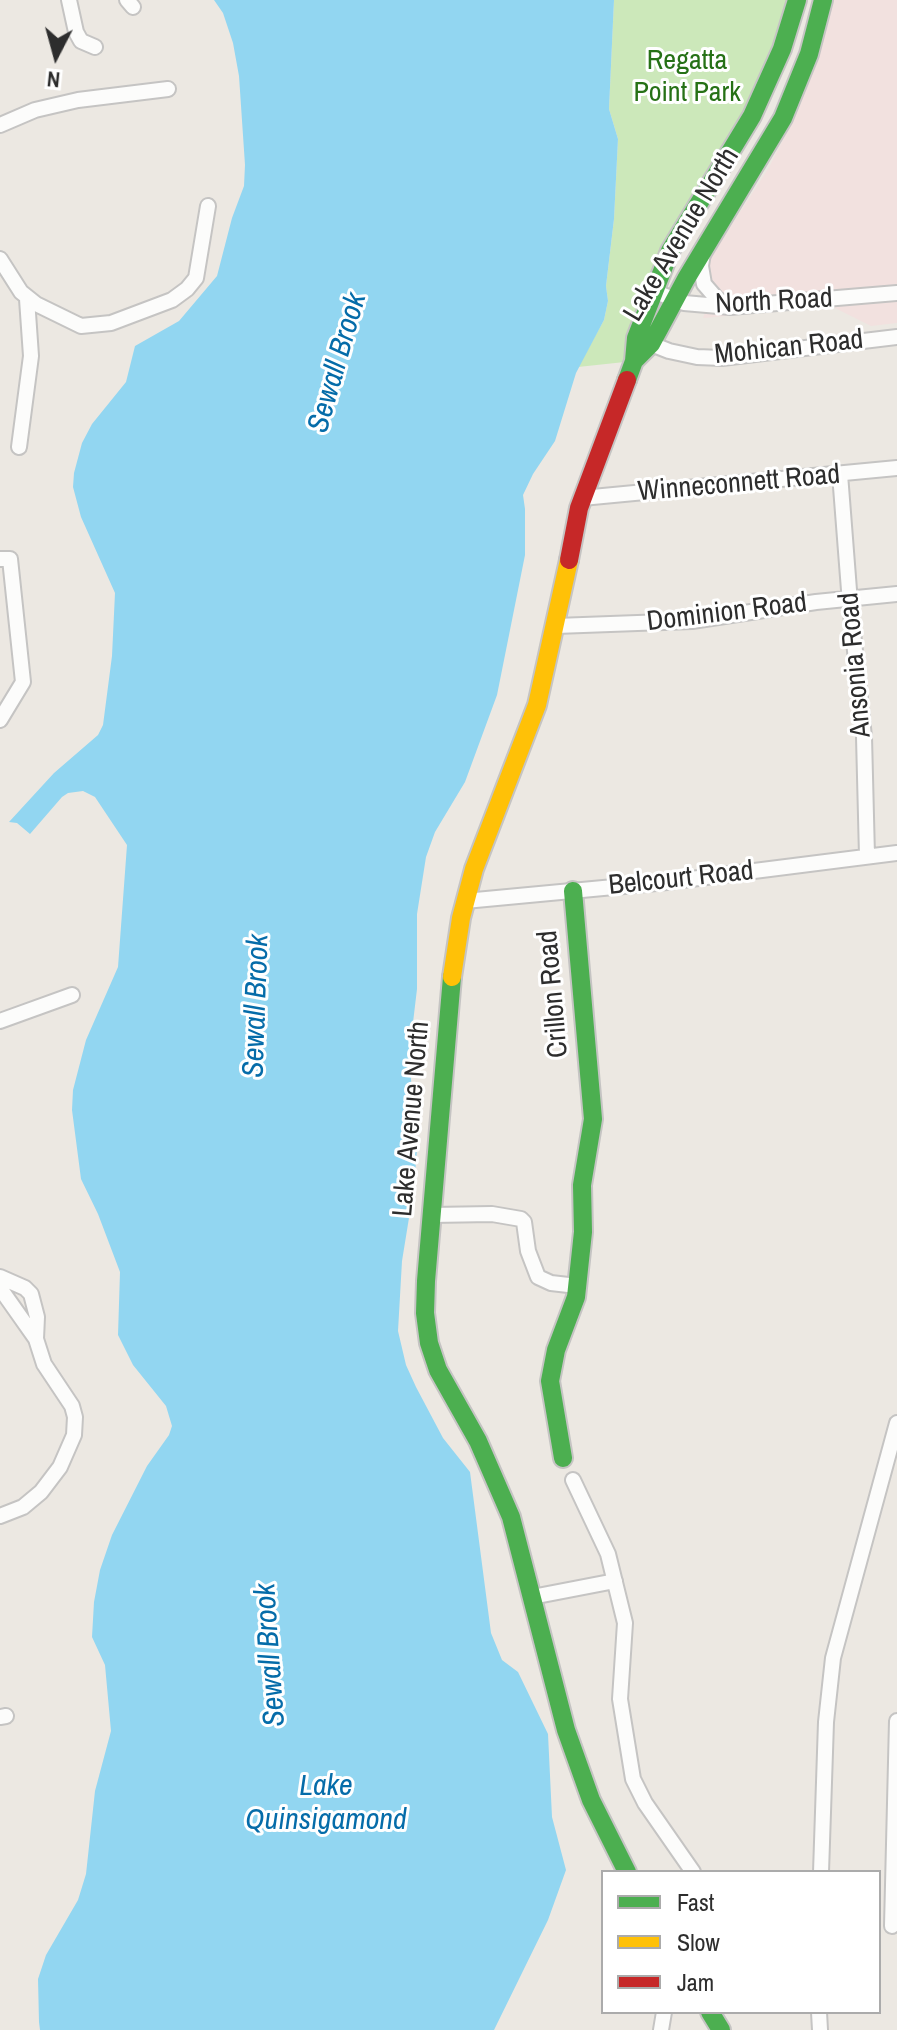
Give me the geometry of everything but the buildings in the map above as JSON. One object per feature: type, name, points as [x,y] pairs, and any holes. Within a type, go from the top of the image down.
[{"type":"main road","points":[[796,1],[822,4]]},
{"type":"main road","name":"Lake Avenue North","points":[[643,341],[653,291],[670,251],[752,116],[782,49],[796,1]]},
{"type":"main road","name":"Lake Avenue North","points":[[626,1870],[591,1800],[578,1765],[559,1703],[517,1533],[499,1486],[433,1356],[425,1313],[453,966],[465,901],[480,854],[532,721],[556,626],[572,535],[582,498],[634,361],[643,341],[674,300],[783,118],[803,71],[822,4]]},
{"type":"main road","name":"Crillon Road","points":[[563,1458],[550,1381],[556,1350],[574,1306],[583,1232],[582,1185],[592,1131],[592,1093],[573,891]]},
{"type":"street","points":[[69,0],[76,32],[84,43],[95,47]]},
{"type":"street","points":[[0,125],[35,110],[78,100],[168,89]]},
{"type":"street","points":[[0,259],[27,299],[72,323],[91,326],[111,323],[172,300],[187,289],[196,278],[208,206]]},
{"type":"street","points":[[703,251],[701,266],[704,284],[717,299],[730,307]]},
{"type":"street","name":"North Road","points":[[653,291],[674,300],[730,307],[897,293]]},
{"type":"street","points":[[19,447],[31,356],[27,299]]},
{"type":"street","name":"Mohican Road","points":[[643,341],[697,357],[722,358],[897,337]]},
{"type":"street","name":"Winneconnett Road","points":[[582,498],[897,468]]},
{"type":"street","name":"Ansonia Road","points":[[840,474],[864,737],[867,856]]},
{"type":"street","points":[[0,559],[10,559],[23,682],[0,720]]},
{"type":"street","name":"Dominion Road","points":[[556,626],[692,621],[897,594]]},
{"type":"street","name":"Belcourt Road","points":[[465,901],[897,853]]},
{"type":"street","points":[[0,1021],[72,995]]},
{"type":"street","points":[[432,1215],[492,1214],[521,1219],[538,1277],[551,1283],[577,1286]]},
{"type":"street","points":[[0,1277],[31,1294],[37,1317],[36,1339]]},
{"type":"street","points":[[0,1288],[36,1339],[44,1364],[72,1406],[75,1417],[74,1435],[60,1467],[41,1492],[23,1507],[0,1516]]},
{"type":"street","points":[[821,1870],[826,1713],[833,1658],[897,1423]]},
{"type":"street","points":[[573,1480],[608,1554],[615,1581],[625,1637],[620,1708],[633,1779],[638,1792],[692,1870]]},
{"type":"street","points":[[532,1597],[615,1581]]},
{"type":"street","points":[[892,1926],[897,1721]]},
{"type":"shaded area","points":[[833,0],[897,0],[897,323],[871,326],[833,307],[703,318],[713,289],[707,281],[707,263],[768,169],[798,111],[816,64]]},
{"type":"green space","name":"Regatta Point Park","points":[[614,0],[797,0],[790,25],[693,211],[634,361],[578,367],[604,320],[608,301],[606,286],[614,219],[618,139],[609,109]]},
{"type":"water","name":"Lake Quinsigamond","points":[[214,0],[614,0],[609,109],[618,139],[614,219],[606,286],[608,301],[604,320],[576,373],[555,441],[523,495],[525,555],[497,695],[465,782],[435,832],[426,857],[417,914],[417,989],[409,1056],[417,1149],[402,1261],[398,1331],[406,1365],[416,1387],[443,1438],[470,1472],[491,1633],[502,1660],[518,1672],[548,1734],[552,1817],[566,1870],[548,1920],[494,2030],[40,2030],[38,1979],[46,1955],[78,1900],[86,1874],[95,1791],[111,1731],[105,1665],[92,1637],[100,1570],[112,1535],[147,1466],[172,1426],[166,1406],[133,1365],[118,1335],[120,1272],[81,1179],[72,1110],[73,1090],[86,1040],[118,967],[127,845],[95,797],[83,791],[62,797],[30,834],[17,823],[9,822],[54,773],[98,735],[103,725],[112,656],[115,593],[81,517],[73,487],[82,443],[92,424],[126,382],[135,346],[179,321],[217,276],[244,186],[239,76],[233,43],[223,13]]},
{"type":"traffic: fast","points":[[627,380],[634,361],[636,338],[670,251],[752,116],[782,49],[797,0]]},
{"type":"traffic: fast","points":[[634,361],[651,344],[686,279],[783,118],[809,54],[823,0]]},
{"type":"traffic: fast","points":[[563,1458],[550,1381],[556,1350],[576,1297],[583,1232],[582,1185],[593,1119],[573,891]]},
{"type":"traffic: fast","points":[[452,977],[426,1281],[425,1313],[429,1343],[438,1370],[478,1441],[511,1517],[566,1730],[591,1800],[626,1870]]},
{"type":"traffic: fast","points":[[711,2014],[721,2030]]},
{"type":"traffic: slow","points":[[452,977],[461,918],[474,869],[537,705],[569,560]]},
{"type":"traffic: jam","points":[[569,560],[579,508],[627,380]]},
{"type":"water label","name":"Sewall Brook","points":[[338,363]]},
{"type":"water label","name":"Sewall Brook","points":[[257,1006]]},
{"type":"water label","name":"Sewall Brook","points":[[271,1655]]}]
